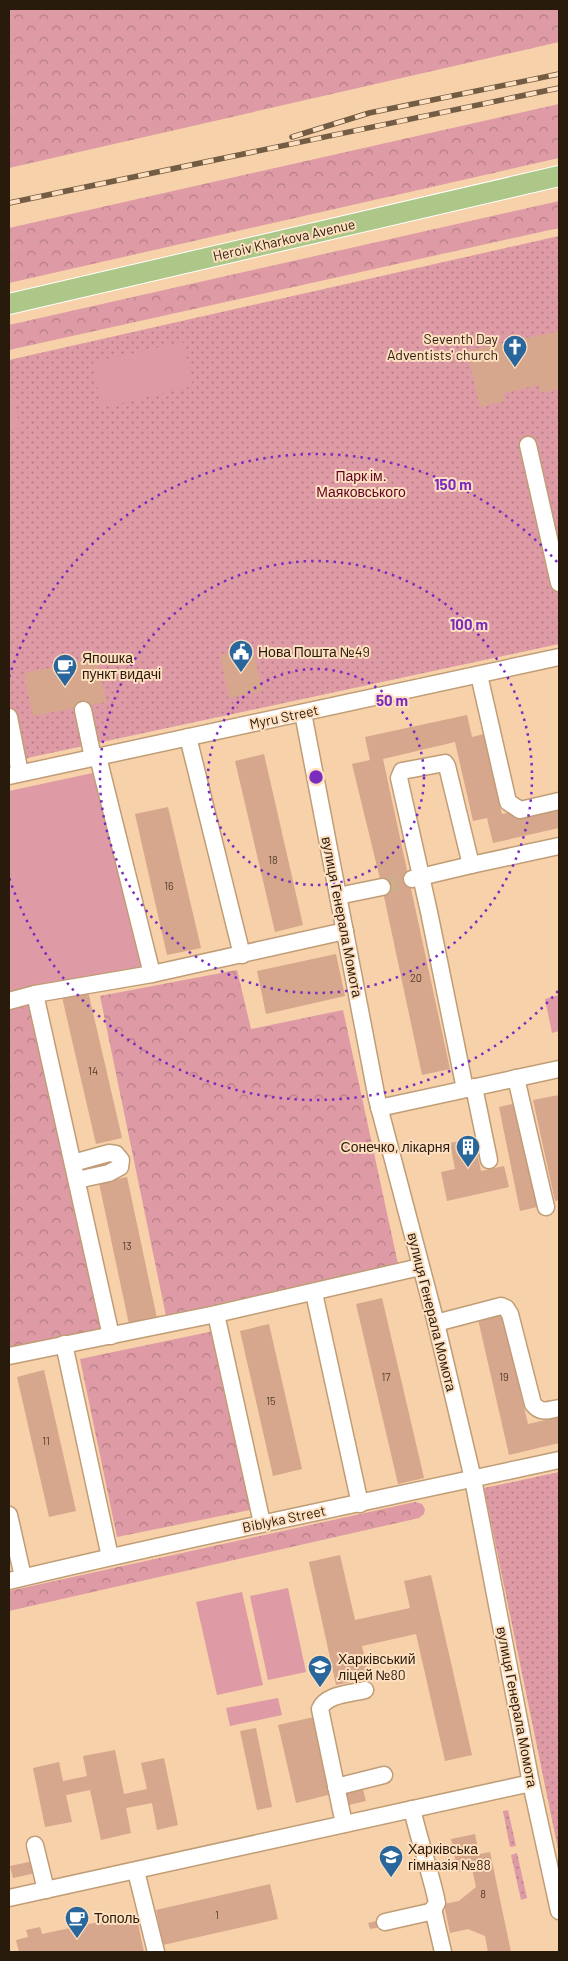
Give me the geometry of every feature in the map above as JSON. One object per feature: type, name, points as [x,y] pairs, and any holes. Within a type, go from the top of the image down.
[{"type":"main road","name":"Heroiv Kharkova Avenue","points":[[9,304],[559,176]]},
{"type":"street","points":[[528,445],[559,583]]},
{"type":"street","name":"Myru Street","points":[[15,775],[559,657]]},
{"type":"street","points":[[479,675],[508,802],[520,810],[559,802]]},
{"type":"street","points":[[83,710],[152,974]]},
{"type":"street","name":"вулиця Генерала Момота","points":[[303,713],[379,1108],[420,1268],[436,1322],[473,1479],[531,1783],[559,1911]]},
{"type":"street","points":[[9,718],[15,775]]},
{"type":"street","points":[[188,737],[242,955]]},
{"type":"street","points":[[471,865],[447,766],[441,762],[402,771],[399,774],[399,778],[415,878],[489,1160]]},
{"type":"street","points":[[415,878],[559,846]]},
{"type":"street","points":[[338,896],[382,887]]},
{"type":"street","points":[[9,1001],[35,994],[152,974],[345,931]]},
{"type":"street","points":[[35,994],[111,1336]]},
{"type":"street","points":[[379,1108],[559,1068]]},
{"type":"street","points":[[516,1078],[546,1207]]},
{"type":"street","points":[[73,1163],[109,1154],[116,1154],[121,1160],[120,1168],[109,1173],[77,1180]]},
{"type":"street","points":[[9,1356],[216,1314],[420,1268]]},
{"type":"street","points":[[314,1293],[360,1504]]},
{"type":"street","points":[[436,1322],[500,1306],[506,1308],[510,1314],[533,1404],[542,1411],[559,1408]]},
{"type":"street","points":[[216,1314],[262,1523]]},
{"type":"street","points":[[64,1344],[110,1557]]},
{"type":"street","name":"Biblyka Street","points":[[16,1579],[262,1523],[360,1504],[559,1460]]},
{"type":"street","points":[[9,1515],[16,1579]]},
{"type":"street","points":[[344,1824],[320,1709],[325,1700],[329,1698],[366,1690]]},
{"type":"street","points":[[336,1787],[384,1776]]},
{"type":"street","points":[[9,1898],[531,1783]]},
{"type":"street","points":[[412,1809],[436,1898],[437,1903],[434,1911],[443,1952]]},
{"type":"street","points":[[35,1845],[46,1890]]},
{"type":"street","points":[[136,1871],[156,1952]]},
{"type":"street","points":[[385,1922],[434,1911]]},
{"type":"green space","points":[[9,9],[559,9],[559,42],[9,168]]},
{"type":"green space","points":[[559,104],[559,158],[9,283],[9,228]]},
{"type":"green space","points":[[559,201],[559,228],[9,350],[9,325]]},
{"type":"green space","name":"Парк ім. Маяковського","points":[[559,236],[559,644],[18,760],[9,717],[9,360]]},
{"type":"green space","points":[[183,342],[193,386],[101,408],[93,362]]},
{"type":"green space","points":[[9,392],[12,392],[20,428],[9,430]]},
{"type":"green space","points":[[102,771],[152,974],[9,1001],[9,791]]},
{"type":"green space","points":[[237,970],[251,1029],[343,1010],[398,1264],[166,1316],[100,996]]},
{"type":"green space","points":[[35,994],[111,1336],[9,1356],[9,1000]]},
{"type":"green space","points":[[559,995],[559,1031],[552,1033],[545,999]]},
{"type":"green space","points":[[214,1331],[250,1510],[117,1537],[80,1359]]},
{"type":"green space","points":[[559,1472],[559,1854],[484,1488]]},
{"type":"green space","points":[[415,1502],[422,1504],[425,1509],[424,1514],[419,1518],[9,1611],[9,1591]]},
{"type":"green space","points":[[288,1588],[306,1672],[268,1680],[250,1596]]},
{"type":"green space","points":[[242,1592],[263,1685],[217,1695],[196,1602]]},
{"type":"green space","points":[[278,1698],[282,1715],[230,1726],[226,1708]]},
{"type":"green space","points":[[508,1810],[516,1846],[510,1847],[503,1811]]},
{"type":"green space","points":[[517,1853],[527,1898],[521,1900],[511,1855]]},
{"type":"building","name":"Seventh Day Adventists' church","points":[[559,331],[559,389],[540,393],[539,385],[503,393],[505,401],[480,407],[467,351]]},
{"type":"building","name":"Нова Пошта №49","points":[[253,648],[262,691],[229,698],[220,655]]},
{"type":"building","name":"Япошка пункт видачі","points":[[97,658],[106,702],[33,716],[24,673]]},
{"type":"building","points":[[467,715],[472,737],[484,734],[502,814],[559,801],[559,828],[493,843],[487,818],[473,821],[455,742],[383,759],[450,1069],[422,1075],[382,887],[352,764],[370,760],[365,737]]},
{"type":"building","points":[[264,754],[303,925],[275,932],[235,761]]},
{"type":"building","points":[[168,807],[201,948],[167,955],[135,814]]},
{"type":"building","points":[[336,954],[345,996],[266,1014],[257,971]]},
{"type":"building","points":[[88,991],[122,1138],[96,1144],[62,997]]},
{"type":"building","points":[[559,1095],[559,1200],[555,1201],[533,1100]]},
{"type":"building","points":[[516,1103],[537,1207],[520,1211],[499,1107]]},
{"type":"building","name":"Сонечко, лікарня","points":[[474,1138],[481,1171],[504,1166],[509,1187],[447,1201],[441,1172],[455,1169],[450,1143]]},
{"type":"building","points":[[127,1177],[158,1323],[130,1329],[99,1183]]},
{"type":"building","points":[[382,1298],[424,1478],[398,1484],[356,1304]]},
{"type":"building","points":[[502,1313],[528,1424],[559,1417],[559,1443],[509,1455],[478,1319]]},
{"type":"building","points":[[269,1324],[302,1469],[273,1476],[240,1331]]},
{"type":"building","points":[[44,1370],[76,1511],[49,1517],[17,1377]]},
{"type":"building","points":[[340,1555],[355,1620],[410,1608],[404,1581],[431,1575],[472,1755],[445,1761],[416,1634],[362,1646],[369,1678],[336,1685],[309,1562]]},
{"type":"building","points":[[314,1717],[332,1794],[296,1803],[278,1725]]},
{"type":"building","points":[[256,1728],[272,1807],[257,1810],[240,1731]]},
{"type":"building","points":[[115,1750],[124,1794],[147,1789],[141,1763],[164,1758],[178,1825],[157,1830],[152,1803],[126,1808],[131,1833],[101,1840],[90,1790],[66,1795],[72,1822],[45,1827],[33,1768],[59,1762],[63,1781],[87,1776],[83,1756]]},
{"type":"building","points":[[362,1786],[366,1801],[349,1805],[345,1790]]},
{"type":"building","points":[[475,1834],[479,1854],[490,1852],[511,1952],[488,1952],[485,1936],[468,1929],[450,1933],[444,1904],[459,1901],[476,1887],[472,1869],[458,1872],[451,1839]]},
{"type":"building","points":[[33,1861],[36,1873],[13,1878],[10,1866]]},
{"type":"building","points":[[270,1884],[278,1919],[163,1945],[156,1910]]},
{"type":"building","points":[[136,1914],[144,1952],[19,1952],[16,1940],[28,1937],[26,1930],[40,1927],[42,1934]]},
{"type":"building","points":[[384,1919],[386,1926],[370,1929],[368,1923]]},
{"type":"tunnel","points":[[382,887],[410,879]]},
{"type":"railway","points":[[292,137],[369,113],[559,74]]},
{"type":"railway","points":[[9,203],[559,88]]},
{"type":"place","name":"Seventh Day Adventists' church","points":[[515,368]]},
{"type":"place","name":"Нова Пошта №49","points":[[241,673]]},
{"type":"place","name":"Япошка пункт видачі","points":[[65,687]]},
{"type":"place","name":"Сонечко, лікарня","points":[[468,1168]]},
{"type":"place","name":"Харківський ліцей №80","points":[[320,1688]]},
{"type":"place","name":"Харківська гімназія №88","points":[[391,1878]]},
{"type":"place","name":"Тополь","points":[[77,1939]]}]
